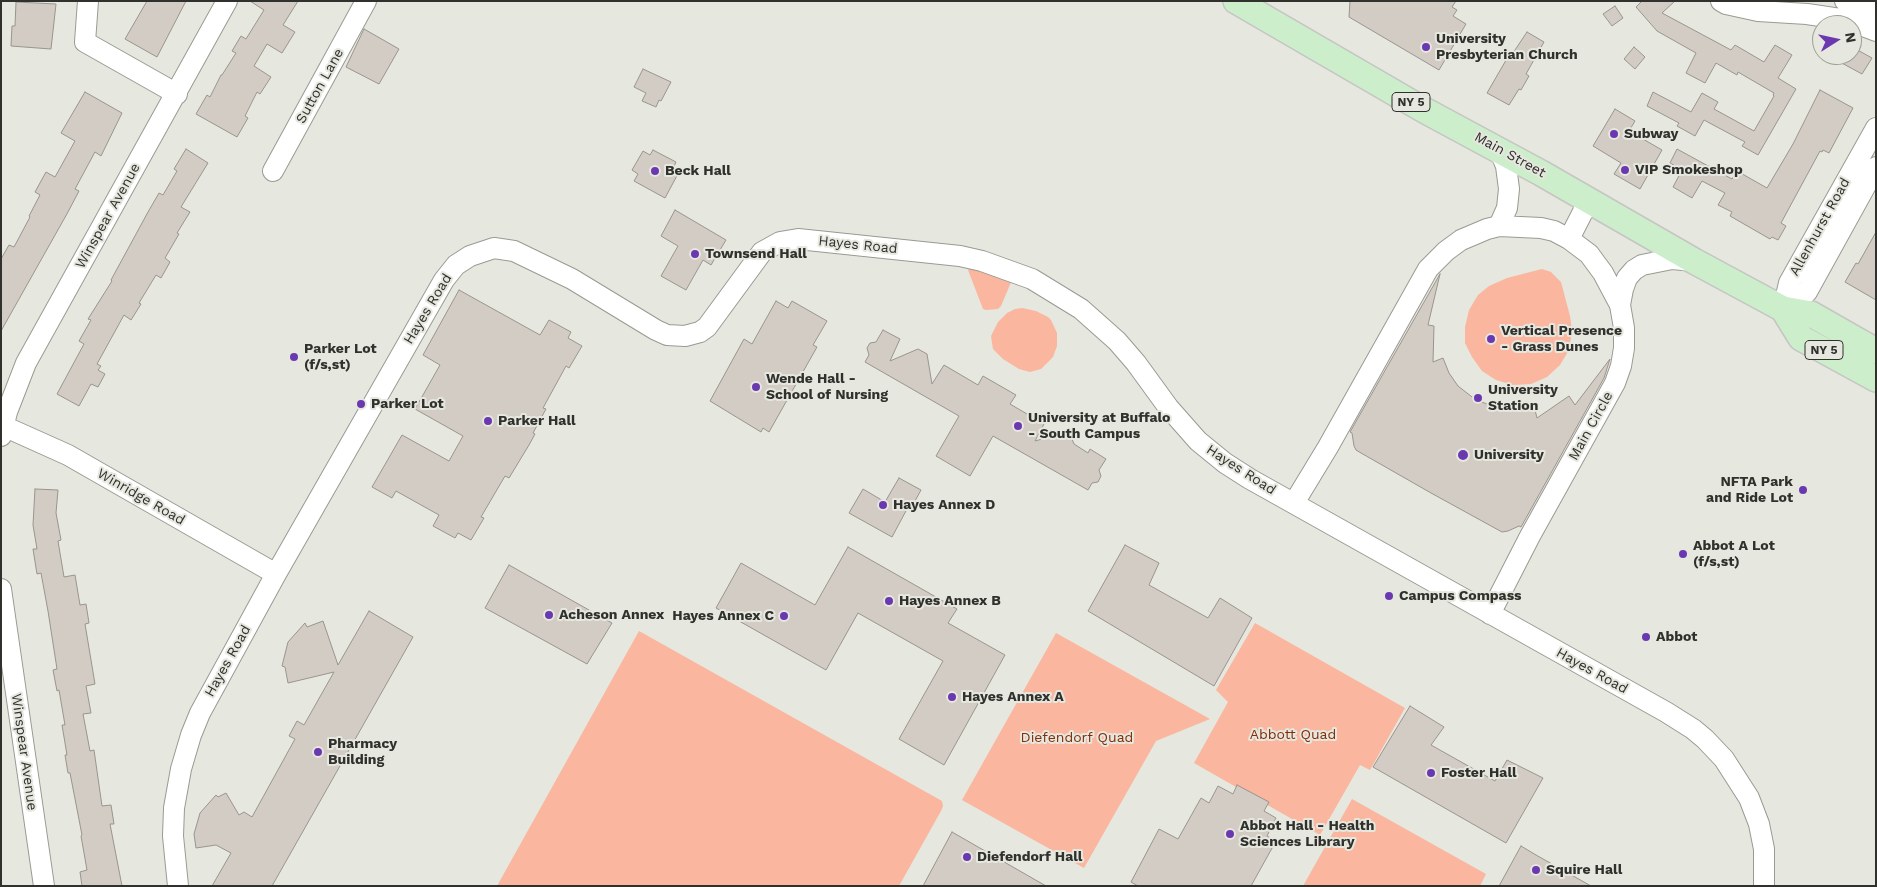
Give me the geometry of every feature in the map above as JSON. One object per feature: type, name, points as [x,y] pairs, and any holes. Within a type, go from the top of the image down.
[{"type":"main road","name":"Main Street","points":[[1236,1],[1424,110],[1499,149],[1694,261],[1783,309],[1811,314],[1876,351]]},
{"type":"main road","name":"Main Street","points":[[1783,309],[1801,338],[1876,380]]},
{"type":"street","points":[[88,1],[85,42],[177,94]]},
{"type":"street","name":"Winspear Avenue","points":[[2,429],[26,363],[227,1]]},
{"type":"street","name":"Sutton Lane","points":[[273,171],[366,1]]},
{"type":"street","points":[[1721,1],[1726,4],[1758,11],[1795,7],[1847,20],[1876,31]]},
{"type":"street","points":[[1846,1],[1876,10]]},
{"type":"street","name":"Allenhurst Road","points":[[1783,309],[1789,283],[1876,128]]},
{"type":"street","points":[[1499,149],[1506,166],[1509,189],[1507,208],[1499,226]]},
{"type":"street","name":"Allenhurst Road","points":[[1783,309],[1807,292],[1876,167]]},
{"type":"street","points":[[1569,238],[1589,200]]},
{"type":"street","name":"Main Circle","points":[[1294,503],[1328,447],[1428,269],[1452,245],[1487,228],[1499,226],[1541,228],[1554,231],[1569,238],[1589,254],[1603,273],[1620,305],[1624,328],[1624,348],[1621,366],[1615,383],[1526,543],[1490,614]]},
{"type":"street","name":"Hayes Road","points":[[178,886],[173,836],[176,789],[191,735],[200,713],[276,574],[444,280],[456,265],[470,256],[494,248],[514,251],[572,279],[667,336],[692,335],[708,327],[757,258],[767,249],[784,240],[798,239],[960,256],[998,266],[1032,278],[1081,309],[1101,325],[1130,355],[1168,407],[1198,441],[1219,458],[1250,479],[1666,712],[1705,739],[1724,759],[1749,798],[1759,824],[1764,849],[1764,886]]},
{"type":"street","points":[[1620,305],[1627,278],[1642,265],[1672,259],[1694,261]]},
{"type":"street","name":"Winridge Road","points":[[2,429],[68,455],[276,574]]},
{"type":"street","name":"Winspear Avenue","points":[[1,589],[44,886]]},
{"type":"green space","points":[[971,267],[1012,280],[998,309],[983,309],[968,270]]},
{"type":"green space","points":[[1542,269],[1551,272],[1561,282],[1572,331],[1569,350],[1560,365],[1547,377],[1531,384],[1513,385],[1496,380],[1482,371],[1465,343],[1465,327],[1469,310],[1478,295],[1489,286],[1507,278]]},
{"type":"green space","points":[[1022,308],[1036,311],[1048,317],[1057,333],[1057,346],[1053,357],[1041,369],[1030,372],[1019,369],[1003,359],[993,349],[991,336],[998,322],[1007,313]]},
{"type":"green space","name":"Abbott Quad","points":[[1255,623],[1405,708],[1370,770],[1360,765],[1320,835],[1194,763],[1228,702],[1216,690]]},
{"type":"green space","points":[[639,631],[942,801],[941,811],[899,886],[497,886]]},
{"type":"green space","name":"Diefendorf Quad","points":[[1056,633],[1210,719],[1156,741],[1084,868],[962,800]]},
{"type":"green space","points":[[1352,799],[1486,874],[1480,886],[1303,886]]},
{"type":"building","points":[[147,1],[186,1],[157,57],[125,39]]},
{"type":"building","points":[[250,1],[298,1],[283,25],[295,32],[282,53],[267,44],[254,66],[271,77],[260,94],[257,92],[245,116],[248,118],[237,137],[196,114],[207,95],[210,97],[221,75],[236,53],[232,51],[241,36],[246,39],[264,10]]},
{"type":"building","name":"University Presbyterian Church","points":[[1350,1],[1456,1],[1452,7],[1457,10],[1453,16],[1466,24],[1439,70],[1349,17]]},
{"type":"building","points":[[1642,1],[1675,1],[1662,13],[1731,50],[1735,45],[1764,62],[1775,45],[1792,55],[1778,78],[1796,89],[1758,155],[1742,146],[1745,142],[1704,120],[1695,136],[1677,126],[1679,123],[1647,106],[1653,92],[1691,112],[1702,93],[1718,102],[1714,109],[1754,131],[1774,93],[1738,72],[1737,75],[1716,63],[1705,83],[1686,73],[1696,53],[1657,31],[1636,7]]},
{"type":"building","points":[[16,2],[56,4],[51,49],[11,46],[12,26],[15,26]]},
{"type":"building","points":[[1615,6],[1623,18],[1612,26],[1603,14]]},
{"type":"building","points":[[364,29],[399,49],[379,84],[346,67]]},
{"type":"building","points":[[1527,32],[1544,42],[1526,74],[1529,76],[1509,105],[1487,93],[1509,55],[1511,56]]},
{"type":"building","points":[[1634,47],[1645,57],[1635,69],[1624,59]]},
{"type":"building","points":[[1862,52],[1872,58],[1862,74],[1845,65],[1862,65]]},
{"type":"building","points":[[643,69],[671,82],[656,107],[642,101],[646,93],[634,87]]},
{"type":"building","points":[[1820,90],[1853,108],[1829,153],[1823,150],[1822,152],[1820,151],[1781,223],[1786,226],[1778,240],[1772,237],[1770,239],[1730,216],[1732,212],[1718,205],[1725,193],[1702,181],[1692,198],[1673,187],[1682,170],[1670,163],[1677,149],[1732,179],[1737,171],[1767,188],[1793,144]]},
{"type":"building","points":[[85,92],[122,113],[101,156],[95,152],[75,189],[79,191],[68,212],[1,331],[1,259],[9,245],[14,247],[30,217],[40,195],[35,192],[46,172],[55,177],[75,141],[61,133]]},
{"type":"building","points":[[1615,109],[1635,121],[1629,131],[1662,150],[1640,189],[1614,174],[1621,163],[1593,146]]},
{"type":"building","points":[[186,149],[208,163],[181,207],[190,212],[165,258],[170,262],[161,278],[156,275],[131,320],[124,315],[97,364],[101,366],[98,370],[105,374],[98,387],[91,384],[79,406],[57,394],[84,344],[79,341],[91,320],[88,319],[112,281],[159,193],[163,195],[177,171],[174,169]]},
{"type":"building","name":"Beck Hall","points":[[653,150],[676,162],[673,169],[679,172],[665,198],[634,181],[638,174],[632,170],[643,151],[650,155]]},
{"type":"building","name":"Townsend Hall","points":[[675,210],[726,240],[711,265],[703,260],[686,290],[661,276],[678,246],[661,236]]},
{"type":"building","points":[[1876,232],[1876,300],[1845,282],[1856,263],[1858,264]]},
{"type":"building","points":[[1440,274],[1428,325],[1434,326],[1433,362],[1443,358],[1449,373],[1458,386],[1476,400],[1504,410],[1535,410],[1537,418],[1569,396],[1575,405],[1610,359],[1604,378],[1521,527],[1519,526],[1508,531],[1502,532],[1356,450],[1352,433],[1350,432]]},
{"type":"building","name":"Parker Hall","points":[[459,290],[540,335],[549,320],[571,332],[568,338],[582,346],[569,368],[566,366],[543,408],[546,409],[533,433],[535,434],[529,445],[509,478],[505,476],[481,517],[484,518],[471,540],[458,533],[455,538],[433,526],[439,515],[396,491],[392,498],[372,487],[402,435],[449,461],[463,436],[415,409],[440,365],[423,355]]},
{"type":"building","name":"Wende Hall - School of Nursing","points":[[776,301],[788,308],[792,301],[827,321],[813,345],[817,347],[769,432],[763,428],[761,432],[710,401],[744,339],[752,344]]},
{"type":"building","points":[[883,330],[900,339],[890,361],[918,349],[927,354],[932,384],[944,365],[978,385],[983,376],[1016,395],[1010,404],[1044,424],[1035,441],[1063,433],[1072,439],[1074,444],[1088,453],[1090,449],[1106,459],[1099,470],[1101,476],[1098,482],[1092,483],[1088,490],[993,436],[970,476],[936,456],[959,416],[865,362],[869,355],[867,348],[870,343],[876,342]]},
{"type":"building","name":"Hayes Annex D","points":[[899,478],[921,490],[910,510],[907,509],[892,537],[849,513],[863,489],[885,502]]},
{"type":"building","points":[[35,489],[58,490],[56,513],[61,540],[58,541],[64,577],[75,575],[80,605],[86,604],[89,623],[85,624],[95,684],[86,686],[91,713],[83,714],[90,751],[94,750],[102,806],[111,805],[114,824],[110,824],[122,886],[82,886],[80,872],[87,870],[82,835],[65,755],[67,755],[62,725],[65,725],[59,690],[57,691],[53,670],[57,669],[48,611],[41,573],[37,574],[33,549],[37,549],[33,525]]},
{"type":"building","points":[[1125,545],[1159,563],[1149,585],[1208,618],[1220,598],[1252,618],[1214,686],[1088,611]]},
{"type":"building","points":[[848,547],[957,609],[948,623],[1005,655],[944,765],[899,739],[943,661],[858,613],[826,670],[716,608],[741,563],[815,605]]},
{"type":"building","name":"Acheson Annex","points":[[509,565],[612,623],[587,664],[485,608]]},
{"type":"building","name":"Pharmacy Building","points":[[369,611],[413,637],[272,886],[212,886],[231,853],[216,845],[196,848],[194,834],[200,813],[216,795],[218,797],[226,793],[239,815],[244,812],[252,817],[295,739],[289,736],[297,721],[304,725],[334,672],[288,683],[285,667],[282,666],[288,642],[305,623],[307,627],[323,621],[338,665]]},
{"type":"building","name":"Foster Hall","points":[[1410,706],[1444,727],[1431,745],[1495,781],[1507,760],[1543,778],[1506,843],[1373,767]]},
{"type":"building","name":"Abbot Hall - Health Sciences Library","points":[[1237,785],[1269,802],[1264,811],[1276,818],[1267,836],[1276,841],[1251,886],[1138,886],[1131,882],[1159,829],[1178,839],[1201,798],[1209,803],[1218,786],[1233,794]]},
{"type":"building","name":"Diefendorf Hall","points":[[952,832],[1046,886],[923,886]]},
{"type":"building","name":"Squire Hall","points":[[1521,846],[1536,855],[1591,886],[1499,886]]},
{"type":"place","name":"University Presbyterian Church","points":[[1426,47]]},
{"type":"place","name":"Subway","points":[[1614,134]]},
{"type":"place","name":"VIP Smokeshop","points":[[1625,170]]},
{"type":"place","name":"Beck Hall","points":[[655,171]]},
{"type":"place","name":"Townsend Hall","points":[[695,254]]},
{"type":"place","name":"Vertical Presence - Grass Dunes","points":[[1491,339]]},
{"type":"place","name":"Parker Lot (f/s,st)","points":[[294,357]]},
{"type":"place","name":"Wende Hall - School of Nursing","points":[[756,387]]},
{"type":"place","name":"University Station","points":[[1478,398]]},
{"type":"place","name":"Parker Lot","points":[[361,404]]},
{"type":"place","name":"Parker Hall","points":[[488,421]]},
{"type":"place","name":"University at Buffalo - South Campus","points":[[1018,426]]},
{"type":"place","name":"University","points":[[1463,455]]},
{"type":"place","name":"NFTA Park and Ride Lot","points":[[1803,490]]},
{"type":"place","name":"Hayes Annex D","points":[[883,505]]},
{"type":"place","name":"Abbot A Lot (f/s,st)","points":[[1683,554]]},
{"type":"place","name":"Campus Compass","points":[[1389,596]]},
{"type":"place","name":"Hayes Annex B","points":[[889,601]]},
{"type":"place","name":"Acheson Annex","points":[[549,615]]},
{"type":"place","name":"Hayes Annex C","points":[[784,616]]},
{"type":"place","name":"Abbot","points":[[1646,637]]},
{"type":"place","name":"Hayes Annex A","points":[[952,697]]},
{"type":"place","name":"Pharmacy Building","points":[[318,752]]},
{"type":"place","name":"Foster Hall","points":[[1431,773]]},
{"type":"place","name":"Abbot Hall - Health Sciences Library","points":[[1230,834]]},
{"type":"place","name":"Diefendorf Hall","points":[[967,857]]},
{"type":"place","name":"Squire Hall","points":[[1536,870]]}]
